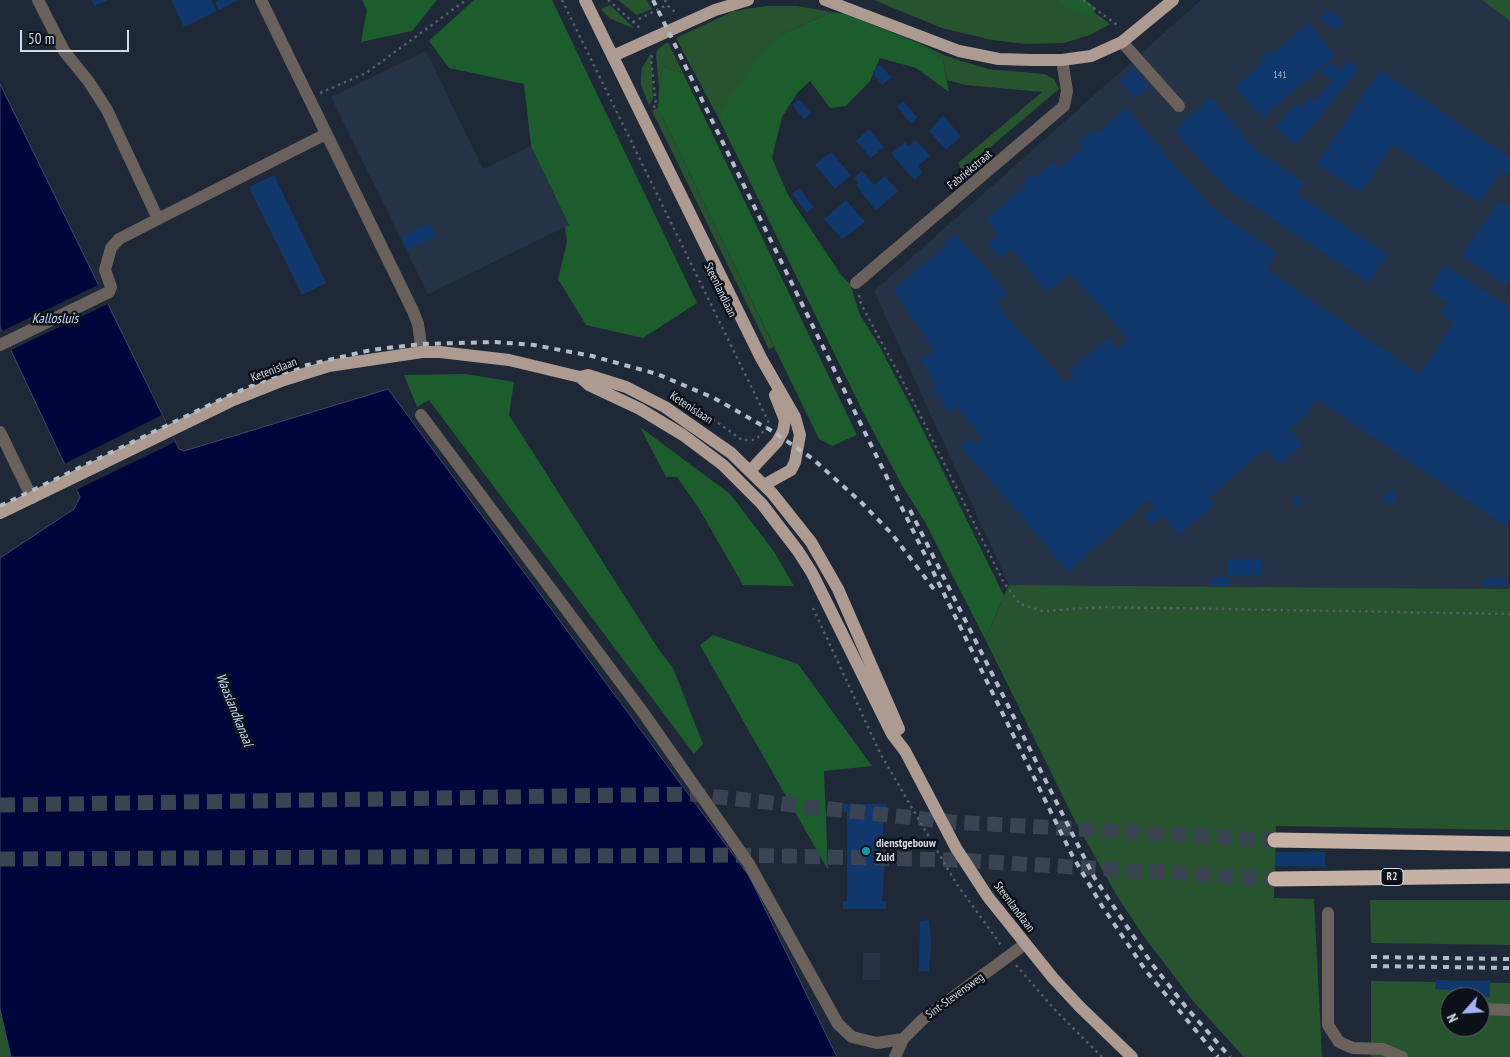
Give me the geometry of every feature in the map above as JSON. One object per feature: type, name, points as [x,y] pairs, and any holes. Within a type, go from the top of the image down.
[{"type":"highway","points":[[1275,840],[1510,844]]},
{"type":"highway","name":"R2","points":[[1275,879],[1510,876]]},
{"type":"main road","name":"Steenlandlaan","points":[[585,0],[761,358],[795,417],[800,435],[798,455],[791,470],[764,485]]},
{"type":"main road","points":[[613,56],[715,10],[748,0]]},
{"type":"main road","points":[[825,0],[959,51],[999,59],[1062,60],[1091,56],[1127,38],[1173,0]]},
{"type":"main road","name":"Ketenislaan","points":[[0,513],[171,432],[231,401],[304,373],[364,360],[422,352],[483,356],[580,377],[588,375],[612,382],[666,407],[706,433],[750,471]]},
{"type":"main road","name":"Steenlandlaan","points":[[761,358],[785,420],[783,431],[777,442],[750,471],[811,542],[838,589],[892,713],[906,752],[956,848],[988,897],[1024,944],[1080,1007],[1132,1057]]},
{"type":"main road","name":"Ketenislaan","points":[[580,377],[589,385],[624,400],[668,425],[740,481]]},
{"type":"main road","name":"Steenlandlaan","points":[[740,481],[751,491],[783,529],[812,573],[892,734],[906,752]]},
{"type":"street","points":[[38,0],[64,51],[89,82],[107,110],[158,219]]},
{"type":"street","points":[[261,0],[413,311],[418,324],[422,352]]},
{"type":"street","points":[[1127,38],[1179,106]]},
{"type":"street","name":"Fabriekstraat","points":[[856,283],[1064,106],[1066,82],[1062,60]]},
{"type":"street","points":[[2,344],[109,292],[109,280],[105,270],[111,248],[119,239],[326,134]]},
{"type":"street","points":[[421,416],[642,711],[749,864],[838,1024],[852,1038],[877,1042],[902,1038],[896,1057]]},
{"type":"street","points":[[0,432],[32,498]]},
{"type":"street","name":"Steenlandlaan","points":[[740,481],[750,471]]},
{"type":"street","name":"Steenlandlaan","points":[[751,491],[764,485]]},
{"type":"street","points":[[1328,913],[1328,1025],[1339,1042],[1353,1048],[1384,1050],[1402,1057]]},
{"type":"street","name":"Sint-Stevensweg","points":[[902,1038],[922,1020],[1024,944]]},
{"type":"street","points":[[1490,1009],[1510,1010]]},
{"type":"path","points":[[308,97],[366,73],[466,0]]},
{"type":"path","name":"Steenlandlaan","points":[[562,0],[769,423],[760,436],[754,440],[742,440],[707,415],[684,402]]},
{"type":"path","points":[[608,0],[642,30],[657,36],[651,59],[656,106],[622,122]]},
{"type":"path","points":[[665,0],[667,6],[687,22]]},
{"type":"path","points":[[1083,0],[1127,38]]},
{"type":"path","points":[[633,22],[667,6]]},
{"type":"path","points":[[856,283],[861,304],[908,391],[1004,583],[1020,604],[1042,611],[1104,607],[1510,614]]},
{"type":"path","points":[[811,604],[880,753],[956,882],[1009,956],[1056,1011],[1102,1057]]},
{"type":"shaded area","points":[[1201,0],[1482,0],[1510,21],[1509,589],[1009,585],[874,291]]},
{"type":"shaded area","points":[[426,51],[483,169],[531,146],[569,225],[428,294],[331,97]]},
{"type":"shaded area","points":[[863,953],[880,953],[880,980],[863,980]]},
{"type":"green space","points":[[362,0],[437,0],[412,31],[361,42],[367,10]]},
{"type":"green space","points":[[474,0],[552,0],[697,303],[643,338],[586,325],[558,279],[567,242],[565,227],[569,225],[531,146],[524,84],[449,68],[429,41]]},
{"type":"green space","points":[[618,0],[647,0],[652,9],[637,15]]},
{"type":"green space","points":[[874,0],[1078,0],[1110,24],[1090,35],[1064,43],[1026,44],[992,40],[942,28]]},
{"type":"green space","points":[[1058,0],[1085,0],[1096,8],[1090,17],[1069,9]]},
{"type":"green space","points":[[1482,0],[1510,0],[1510,21]]},
{"type":"green space","points":[[610,5],[635,29],[609,18],[601,9]]},
{"type":"green space","points":[[766,6],[797,6],[832,12],[784,33],[721,109],[721,123],[676,38],[734,11]]},
{"type":"green space","points":[[832,12],[845,14],[921,44],[943,60],[949,92],[916,68],[880,58],[870,81],[846,106],[830,108],[810,81],[798,92],[782,117],[772,158],[788,195],[841,275],[850,284],[860,315],[880,347],[920,424],[1004,596],[985,639],[925,522],[903,487],[865,416],[721,123],[721,109],[758,58],[784,33]]},
{"type":"green space","points":[[668,42],[683,73],[663,67],[659,89],[656,54],[658,49]]},
{"type":"green space","points":[[921,44],[946,56],[988,69],[1044,74],[1054,79],[1059,89],[962,171],[958,163],[1042,92],[966,85],[947,80],[943,60]]},
{"type":"green space","points":[[651,53],[653,99],[649,105],[641,85],[641,76],[642,68]]},
{"type":"green space","points":[[663,67],[683,73],[857,435],[832,446],[819,439],[658,108]]},
{"type":"green space","points":[[658,108],[774,347],[769,349],[652,111]]},
{"type":"green space","points":[[466,374],[514,382],[509,415],[659,650],[673,668],[703,744],[694,754],[429,400],[417,407],[404,375]]},
{"type":"green space","points":[[640,427],[730,494],[773,550],[794,586],[743,585],[698,507],[677,477],[666,477]]},
{"type":"green space","points":[[1510,582],[1510,830],[1276,826],[1274,898],[1314,899],[1322,1057],[1244,1057],[1193,1001],[1145,938],[1117,896],[1076,823],[985,639],[1009,585],[1509,589]]},
{"type":"green space","points":[[713,635],[798,664],[872,766],[824,771],[828,870],[700,645]]},
{"type":"green space","points":[[1370,900],[1510,900],[1510,945],[1371,943]]},
{"type":"green space","points":[[1371,981],[1510,983],[1510,1057],[1371,1057]]},
{"type":"green space","points":[[0,1009],[11,1057],[0,1057]]},
{"type":"water","points":[[0,84],[179,449],[184,451],[388,389],[749,876],[837,1057],[11,1057],[0,1009],[0,558],[74,509],[80,497],[0,327]]},
{"type":"pier","points":[[100,284],[110,303],[9,351],[0,332]]},
{"type":"pier","points":[[162,415],[175,442],[74,491],[62,465]]},
{"type":"building","points":[[91,0],[108,0],[95,6]]},
{"type":"building","points":[[171,0],[211,0],[217,11],[184,27]]},
{"type":"building","points":[[220,0],[238,0],[219,10],[215,2]]},
{"type":"building","points":[[1327,9],[1344,21],[1337,31],[1320,19]]},
{"type":"building","points":[[1308,23],[1335,55],[1262,118],[1234,87],[1262,63],[1259,59],[1268,51],[1272,55]]},
{"type":"building","points":[[1348,60],[1359,69],[1296,145],[1275,128],[1296,103],[1302,107],[1310,97],[1315,101],[1332,81],[1321,72],[1330,62],[1341,71]]},
{"type":"building","points":[[879,65],[892,77],[882,85],[872,72]]},
{"type":"building","points":[[1133,68],[1149,86],[1135,98],[1120,81]]},
{"type":"building","points":[[1380,70],[1510,158],[1510,176],[1502,170],[1479,203],[1393,145],[1360,193],[1317,164]]},
{"type":"building","points":[[1211,97],[1256,150],[1305,183],[1297,194],[1388,255],[1369,283],[1226,188],[1174,130]]},
{"type":"building","points":[[799,100],[811,113],[804,119],[792,105]]},
{"type":"building","points":[[903,101],[917,117],[911,124],[897,106]]},
{"type":"building","points":[[1125,107],[1211,207],[1277,253],[1266,269],[1419,374],[1454,323],[1440,314],[1448,303],[1429,290],[1445,265],[1510,308],[1510,519],[1505,526],[1317,399],[1307,414],[1289,429],[1302,445],[1279,465],[1265,449],[1208,498],[1214,505],[1178,535],[1163,516],[1152,525],[1144,516],[1155,507],[1148,500],[1068,571],[960,446],[969,438],[975,445],[983,438],[956,407],[949,413],[939,399],[943,393],[937,397],[931,390],[936,385],[921,360],[934,351],[893,290],[945,246],[944,244],[955,234],[1008,294],[996,303],[1065,383],[1075,375],[1070,370],[1108,338],[1117,349],[1128,339],[1070,273],[1047,292],[1011,249],[1000,259],[988,244],[998,235],[986,219],[1026,185],[1023,182],[1033,173],[1036,177],[1053,162],[1059,168],[1082,147],[1078,142],[1095,129],[1099,133]]},
{"type":"building","points":[[943,115],[961,137],[946,150],[929,131]]},
{"type":"building","points":[[869,129],[884,147],[871,158],[856,141]]},
{"type":"building","points":[[916,140],[930,156],[918,166],[923,172],[914,180],[892,153],[905,142],[908,147]]},
{"type":"building","points":[[831,152],[851,175],[835,189],[815,165]]},
{"type":"building","points":[[862,171],[874,185],[885,176],[898,191],[876,211],[856,185],[858,183],[854,178]]},
{"type":"building","points":[[274,175],[326,283],[302,295],[249,187]]},
{"type":"building","points":[[799,188],[814,207],[807,213],[792,194]]},
{"type":"building","points":[[846,200],[865,222],[842,239],[824,219]]},
{"type":"building","points":[[1498,201],[1507,207],[1510,202],[1510,281],[1507,286],[1462,256]]},
{"type":"building","points":[[429,223],[436,236],[407,250],[401,237]]},
{"type":"building","points":[[1388,490],[1396,490],[1396,503],[1384,503],[1384,494],[1388,494]]},
{"type":"building","points":[[1296,495],[1302,502],[1297,506],[1291,499]]},
{"type":"building","points":[[1228,559],[1261,559],[1261,575],[1228,575]]},
{"type":"building","points":[[1211,577],[1230,577],[1230,586],[1211,586]]},
{"type":"building","points":[[1483,578],[1505,578],[1506,585],[1483,585]]},
{"type":"building","name":"dienstgebouw Zuid","points":[[843,804],[886,804],[886,812],[883,812],[883,845],[886,846],[882,901],[886,901],[886,909],[843,909],[843,901],[847,901],[847,812],[843,812]]},
{"type":"building","points":[[1275,852],[1325,852],[1325,867],[1275,866]]},
{"type":"building","points":[[929,920],[931,943],[929,971],[919,971],[920,921]]},
{"type":"building","points":[[1436,980],[1490,981],[1490,987],[1440,987],[1440,989],[1435,989]]},
{"type":"tunnel","points":[[0,805],[691,794],[952,822],[1275,840]]},
{"type":"tunnel","points":[[0,859],[739,855],[957,860],[1275,879]]},
{"type":"railway","points":[[653,0],[1072,855],[1102,906],[1146,971],[1218,1057]]},
{"type":"railway","points":[[0,506],[228,396],[307,365],[371,350],[421,344],[495,342],[534,345],[592,356],[657,374],[714,398],[772,431],[813,459],[861,502],[892,534],[936,592]]},
{"type":"railway","points":[[910,510],[1094,877],[1152,964],[1186,1007],[1230,1057]]},
{"type":"railway","points":[[1371,957],[1510,959]]},
{"type":"railway","points":[[1371,966],[1510,968]]},
{"type":"place","name":"dienstgebouw Zuid","points":[[866,851]]},
{"type":"water label","name":"Kallosluis","points":[[55,319]]},
{"type":"water label","name":"Waaslandkanaal","points":[[234,710]]}]
